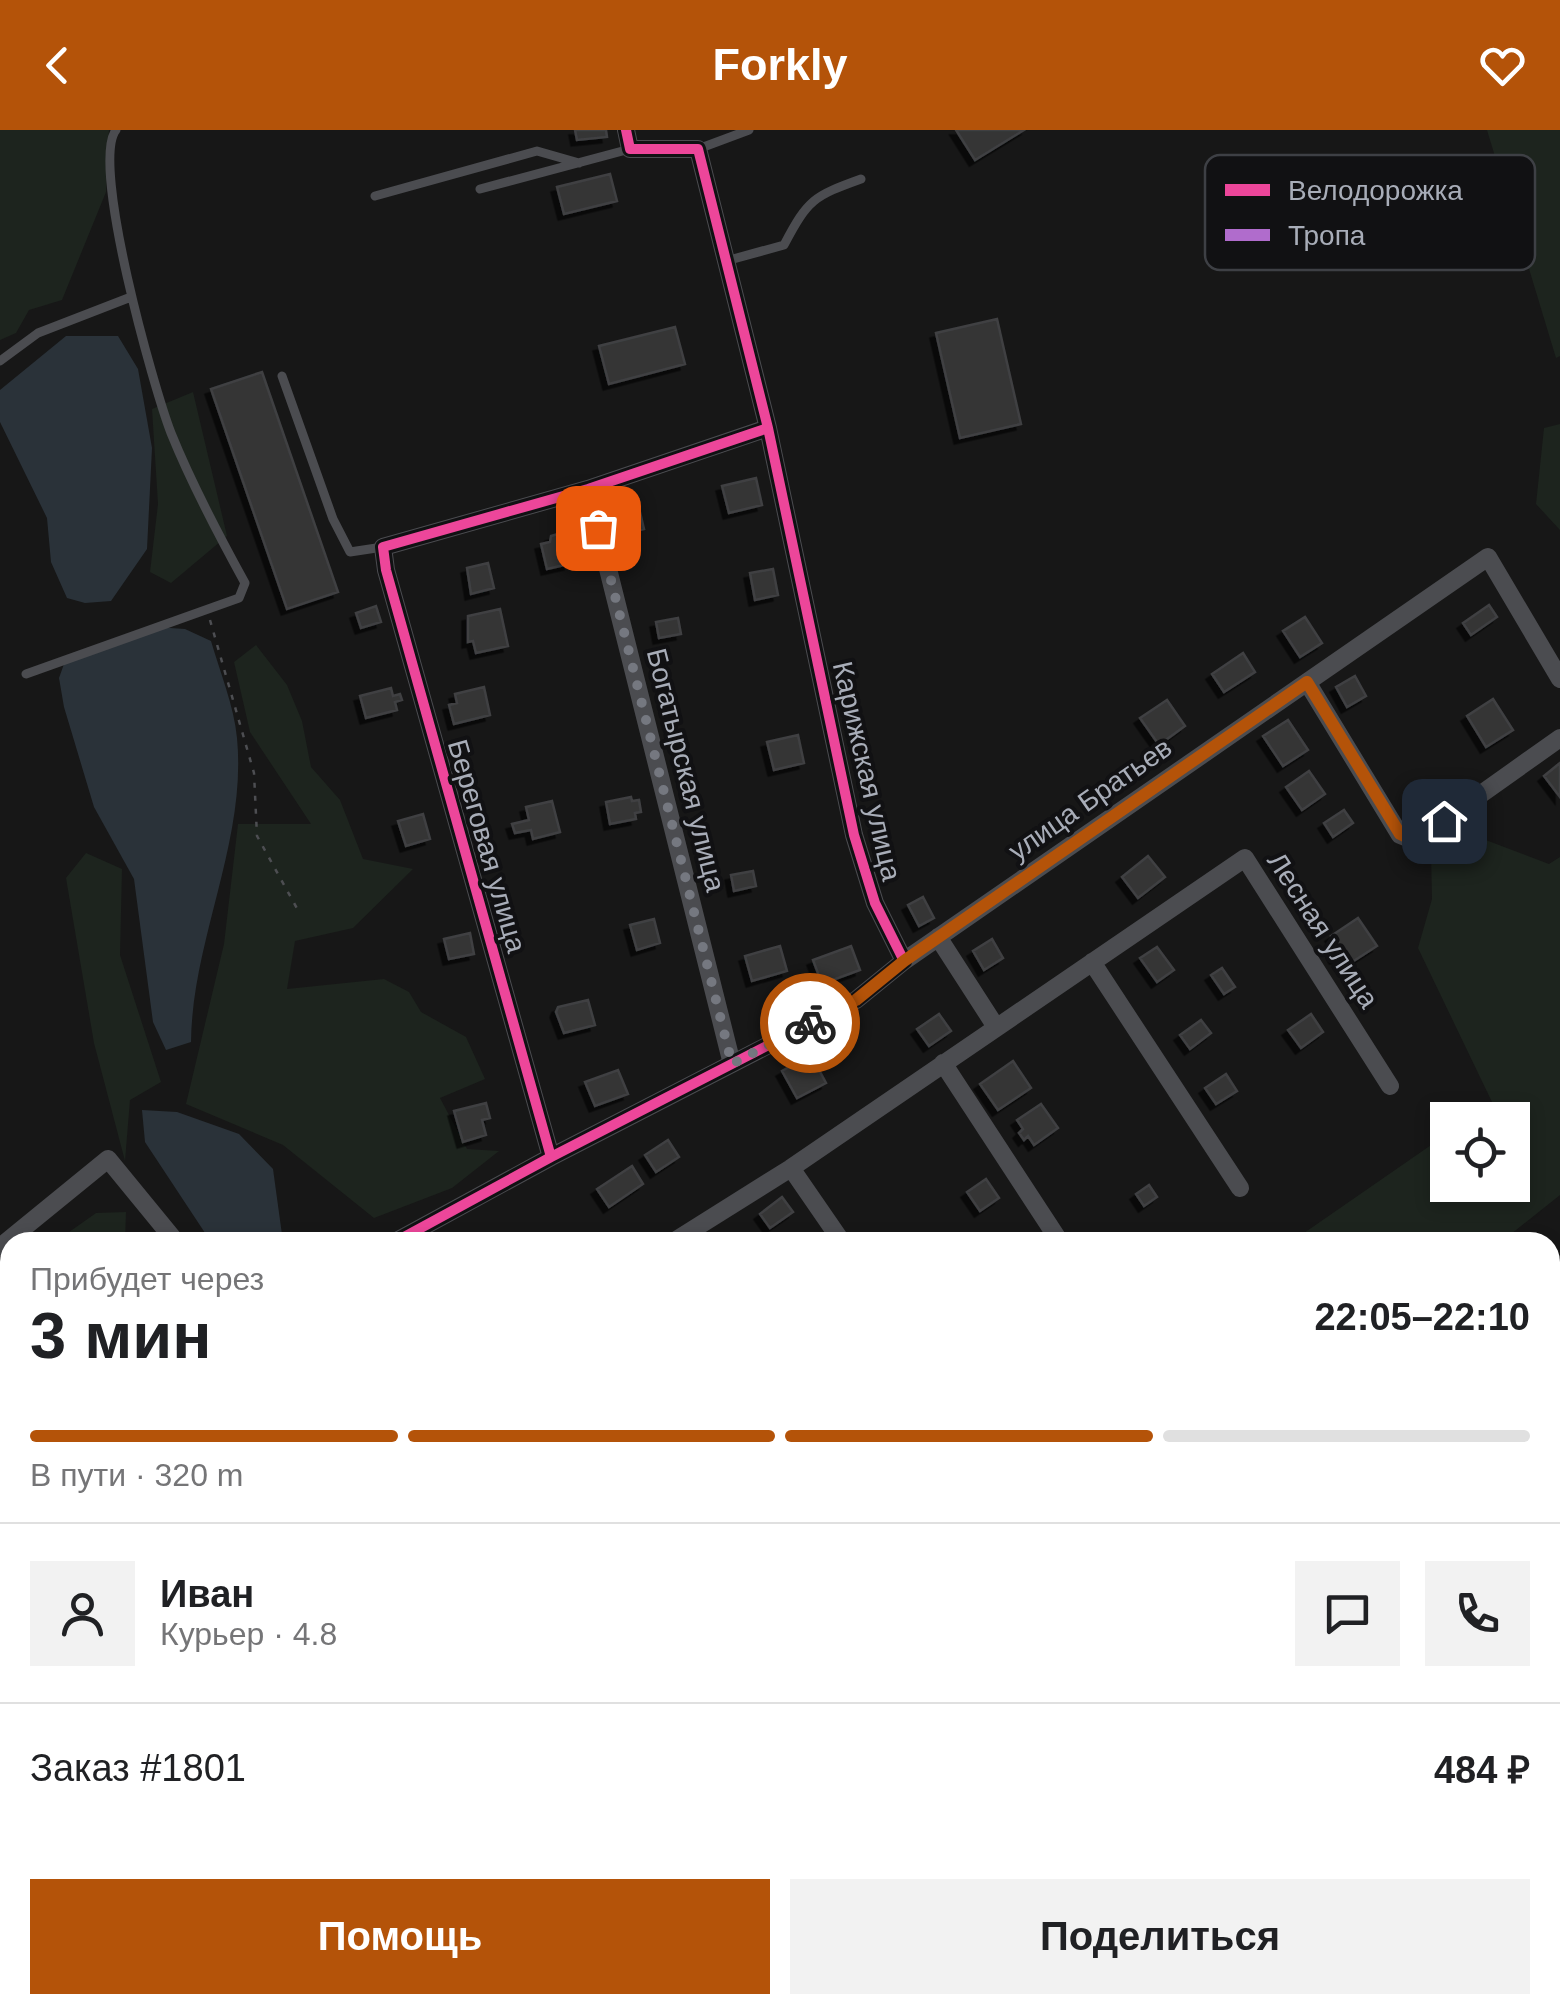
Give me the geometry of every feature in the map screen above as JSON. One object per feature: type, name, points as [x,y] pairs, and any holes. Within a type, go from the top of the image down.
[{"type":"street","points":[[626,130],[630,149],[698,149]]},
{"type":"street","name":"Карижская улица","points":[[698,149],[768,428],[854,835],[875,903],[904,961]]},
{"type":"street","points":[[383,547],[588,490],[768,428]]},
{"type":"street","name":"Богатырская улица","points":[[588,490],[732,1064]]},
{"type":"street","name":"Береговая улица","points":[[383,547],[386,570],[551,1157]]},
{"type":"street","name":"улица Братьев","points":[[904,961],[1488,557],[1560,678]]},
{"type":"street","points":[[1307,682],[1400,834],[1416,842],[1560,738]]},
{"type":"street","name":"Лесная улица","points":[[689,1232],[791,1168],[1245,858],[1390,1086]]},
{"type":"street","points":[[938,937],[996,1026]]},
{"type":"street","points":[[414,1232],[856,1000],[904,961]]},
{"type":"street","points":[[1092,962],[1240,1188]]},
{"type":"street","points":[[943,1063],[1053,1232]]},
{"type":"street","points":[[17,1232],[108,1159],[168,1232]]},
{"type":"street","points":[[791,1168],[835,1232]]},
{"type":"lane","points":[[26,674],[238,598],[245,584],[206,511],[170,430],[132,297],[109,165],[116,130]]},
{"type":"lane","points":[[698,149],[749,130]]},
{"type":"lane","points":[[480,189],[630,149]]},
{"type":"lane","points":[[374,196],[538,151],[578,164]]},
{"type":"lane","points":[[726,261],[784,245],[802,210],[827,192],[862,179]]},
{"type":"lane","points":[[0,361],[38,333],[132,297]]},
{"type":"lane","points":[[282,376],[333,519],[350,552],[383,547]]},
{"type":"path","points":[[207,610],[254,773],[257,836],[299,912]]},
{"type":"shaded area","points":[[0,130],[109,130],[106,192],[62,300],[29,310],[16,333],[0,340]]},
{"type":"shaded area","points":[[1487,130],[1560,130],[1560,356],[1556,358],[1529,270],[1535,270],[1535,155],[1495,155]]},
{"type":"shaded area","points":[[66,336],[118,336],[138,369],[152,448],[147,549],[111,601],[85,603],[67,598],[51,562],[47,518],[0,422],[0,390]]},
{"type":"shaded area","points":[[193,392],[227,536],[171,583],[150,572],[158,504],[152,409]]},
{"type":"shaded area","points":[[1560,424],[1560,530],[1536,504],[1544,428]]},
{"type":"shaded area","points":[[155,627],[185,629],[211,641],[230,701],[237,738],[238,776],[227,853],[200,966],[191,1042],[166,1050],[153,1022],[134,879],[94,807],[59,678],[64,664]]},
{"type":"shaded area","points":[[256,645],[287,685],[302,721],[311,767],[340,800],[363,859],[413,869],[353,928],[295,941],[287,989],[384,979],[409,992],[421,1012],[466,1037],[485,1079],[440,1098],[467,1149],[499,1151],[452,1188],[374,1218],[283,1145],[186,1104],[224,944],[238,824],[311,824],[250,732],[234,662]]},
{"type":"shaded area","points":[[1454,828],[1549,864],[1560,857],[1560,1195],[1514,1232],[1305,1232],[1430,1146],[1430,1202],[1530,1202],[1530,1102],[1492,1102],[1418,948],[1432,899],[1431,852]]},
{"type":"shaded area","points":[[86,853],[122,869],[120,955],[161,1082],[130,1100],[125,1161],[94,1043],[66,878]]},
{"type":"shaded area","points":[[142,1110],[177,1112],[239,1134],[273,1169],[282,1232],[204,1232],[145,1142]]},
{"type":"shaded area","points":[[126,1212],[125,1232],[69,1232],[96,1213]]},
{"type":"building","points":[[575,130],[606,130],[607,137],[577,140]]},
{"type":"building","points":[[956,130],[1024,130],[975,160]]},
{"type":"building","points":[[610,174],[617,201],[564,214],[557,187]]},
{"type":"building","points":[[997,319],[1021,424],[960,438],[936,333]]},
{"type":"building","points":[[675,327],[685,364],[609,384],[599,346]]},
{"type":"building","points":[[262,372],[338,592],[287,609],[211,389]]},
{"type":"building","points":[[756,478],[762,505],[729,513],[722,486]]},
{"type":"building","points":[[639,508],[644,529],[623,534],[617,514]]},
{"type":"building","points":[[558,534],[569,564],[547,569],[541,544]]},
{"type":"building","points":[[488,563],[494,588],[471,594],[467,568]]},
{"type":"building","points":[[773,569],[778,595],[755,600],[750,573]]},
{"type":"building","points":[[1489,605],[1497,617],[1471,635],[1463,623]]},
{"type":"building","points":[[376,606],[381,622],[361,628],[356,613]]},
{"type":"building","points":[[500,609],[508,646],[476,653],[473,641],[468,642],[468,616]]},
{"type":"building","points":[[1305,617],[1322,643],[1300,657],[1283,631]]},
{"type":"building","points":[[678,618],[681,634],[659,638],[656,622]]},
{"type":"building","points":[[1243,653],[1255,672],[1224,692],[1212,674]]},
{"type":"building","points":[[1355,676],[1366,696],[1347,707],[1336,687]]},
{"type":"building","points":[[484,687],[490,715],[454,724],[449,705],[457,703],[455,694]]},
{"type":"building","points":[[391,688],[393,696],[400,694],[402,700],[395,702],[397,710],[366,718],[360,696]]},
{"type":"building","points":[[1493,699],[1513,730],[1486,747],[1467,716]]},
{"type":"building","points":[[1167,700],[1185,726],[1159,745],[1140,718]]},
{"type":"building","points":[[1288,720],[1308,750],[1283,766],[1263,736]]},
{"type":"building","points":[[798,735],[804,763],[774,770],[767,742]]},
{"type":"building","points":[[1560,763],[1560,797],[1544,776]]},
{"type":"building","points":[[1309,771],[1325,794],[1302,810],[1286,787]]},
{"type":"building","points":[[631,797],[632,801],[639,800],[641,812],[635,813],[636,819],[610,824],[606,802]]},
{"type":"building","points":[[552,801],[560,832],[533,839],[531,830],[515,833],[512,824],[529,820],[526,807]]},
{"type":"building","points":[[1344,810],[1353,823],[1333,837],[1324,823]]},
{"type":"building","points":[[423,814],[430,839],[406,846],[398,821]]},
{"type":"building","points":[[1148,856],[1165,877],[1138,898],[1122,877]]},
{"type":"building","points":[[753,871],[756,886],[734,891],[731,875]]},
{"type":"building","points":[[923,897],[934,918],[919,926],[908,905]]},
{"type":"building","points":[[1358,918],[1377,946],[1349,964],[1344,956],[1335,958],[1332,951],[1338,947],[1331,936]]},
{"type":"building","points":[[654,919],[660,943],[637,950],[630,925]]},
{"type":"building","points":[[470,933],[474,954],[449,959],[444,939]]},
{"type":"building","points":[[992,939],[1003,958],[984,970],[973,951]]},
{"type":"building","points":[[780,946],[787,971],[752,981],[745,956]]},
{"type":"building","points":[[851,946],[860,970],[822,984],[813,960]]},
{"type":"building","points":[[1157,947],[1174,970],[1157,982],[1140,958]]},
{"type":"building","points":[[1222,968],[1235,987],[1224,994],[1211,975]]},
{"type":"building","points":[[588,1000],[595,1025],[564,1033],[556,1012],[558,1007]]},
{"type":"building","points":[[939,1014],[951,1031],[929,1046],[917,1029]]},
{"type":"building","points":[[1311,1014],[1323,1032],[1301,1048],[1288,1030]]},
{"type":"building","points":[[1201,1020],[1211,1033],[1190,1049],[1180,1035]]},
{"type":"building","points":[[811,1055],[826,1083],[797,1098],[782,1071]]},
{"type":"building","points":[[1013,1061],[1031,1088],[998,1110],[980,1084]]},
{"type":"building","points":[[618,1070],[628,1094],[595,1106],[585,1082]]},
{"type":"building","points":[[1226,1074],[1237,1091],[1216,1104],[1205,1088]]},
{"type":"building","points":[[486,1103],[490,1118],[482,1120],[486,1135],[463,1142],[454,1111]]},
{"type":"building","points":[[1041,1104],[1058,1128],[1034,1145],[1028,1136],[1024,1140],[1019,1133],[1023,1129],[1017,1120]]},
{"type":"building","points":[[668,1140],[679,1157],[656,1172],[645,1155]]},
{"type":"building","points":[[632,1166],[643,1184],[609,1207],[597,1189]]},
{"type":"building","points":[[986,1179],[999,1198],[980,1211],[967,1192]]},
{"type":"building","points":[[1149,1185],[1157,1197],[1144,1206],[1136,1194]]},
{"type":"building","points":[[782,1197],[793,1212],[770,1228],[760,1214]]},
{"type":"cycle path","points":[[413,1232],[856,1000],[904,961],[875,903],[854,835],[768,428],[698,149],[630,149],[626,130]]},
{"type":"cycle path","points":[[551,1157],[386,570],[383,547],[588,489],[768,428]]},
{"type":"way so far","points":[[598,528],[732,1064],[810,1023]]},
{"type":"route","points":[[810,1023],[856,1000],[904,961],[1307,682],[1400,834],[1416,842],[1444,821]]}]
